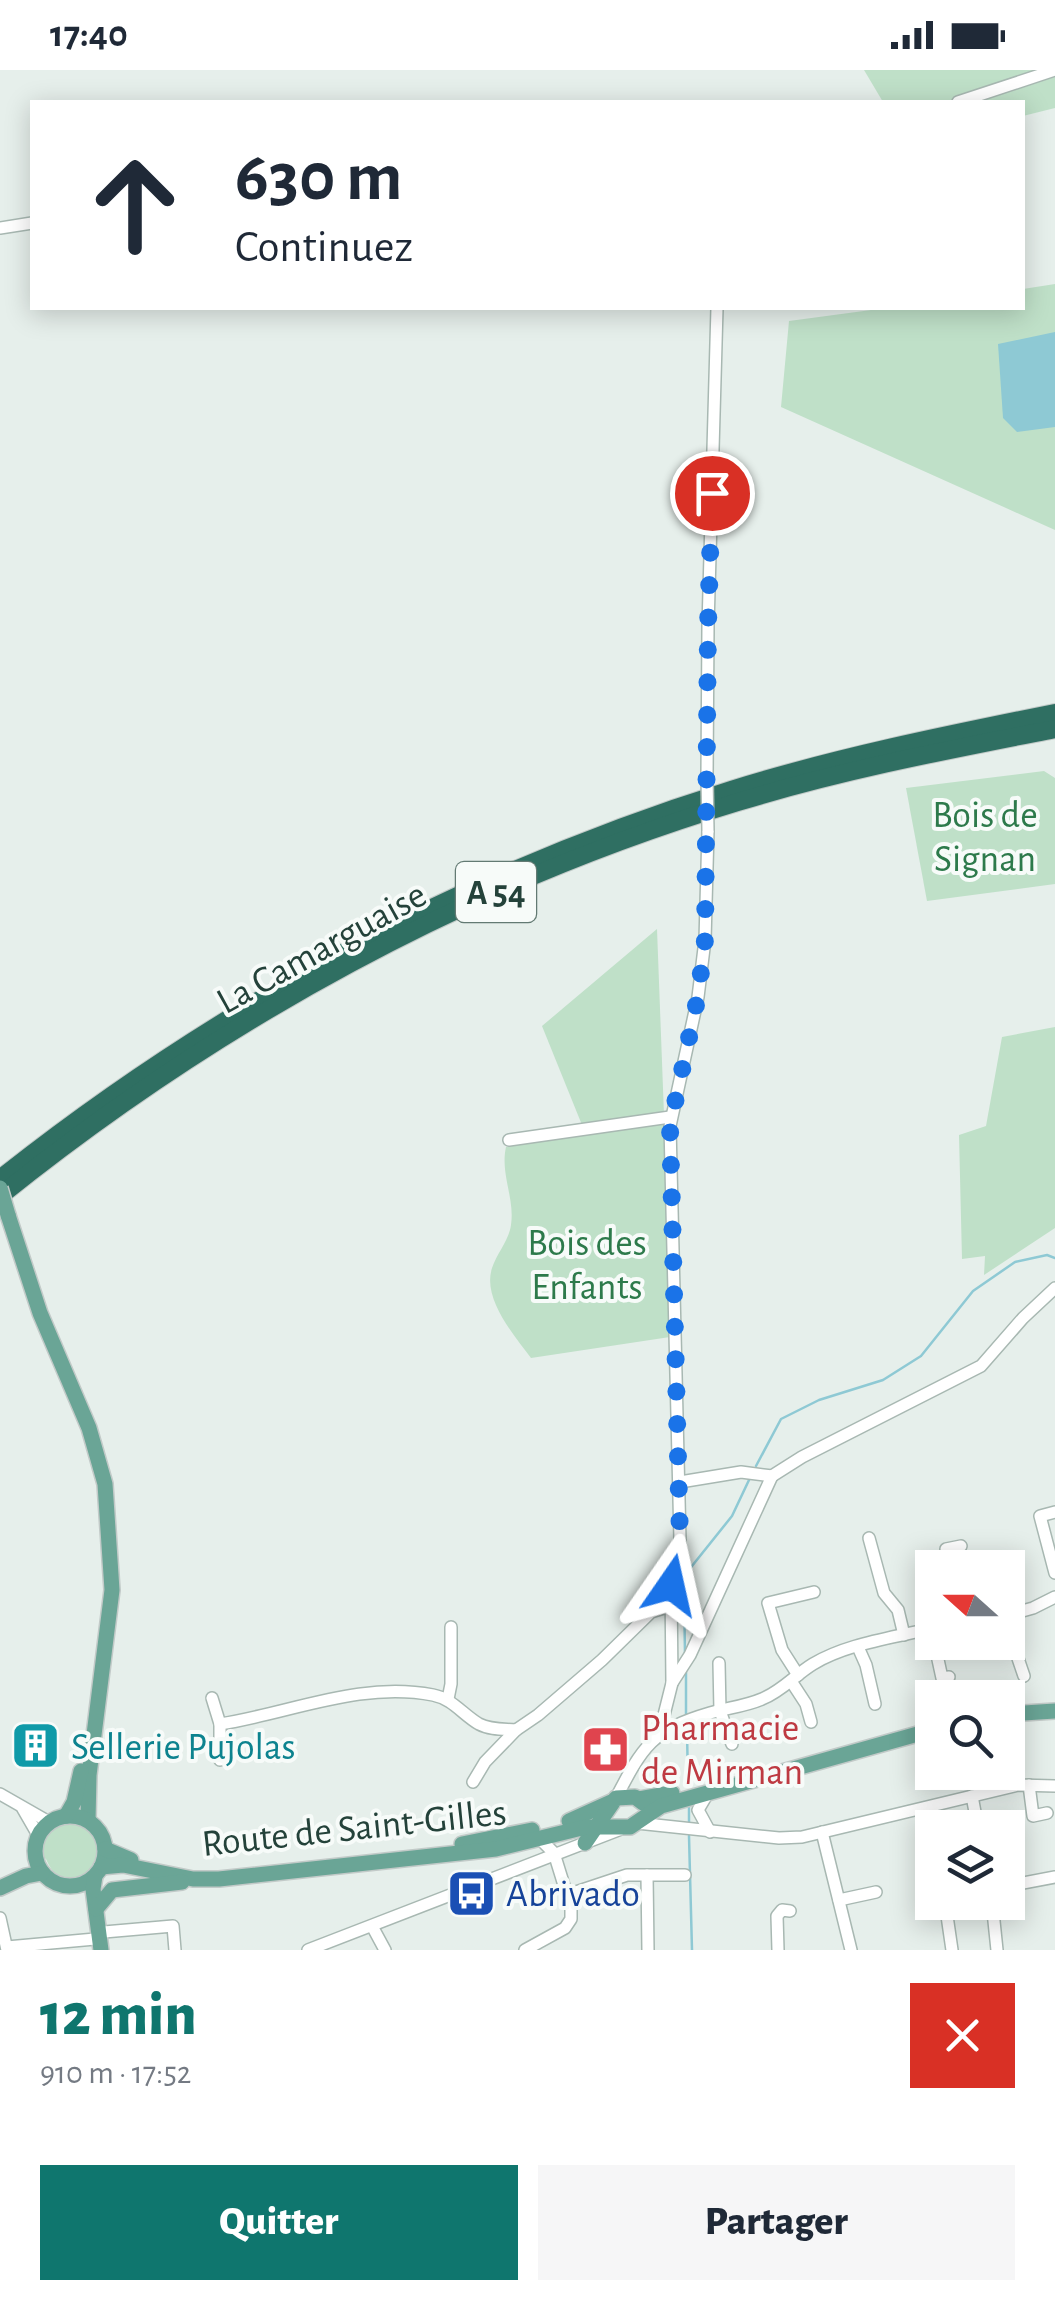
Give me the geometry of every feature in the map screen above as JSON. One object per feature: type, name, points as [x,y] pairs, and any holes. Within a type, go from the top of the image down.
[{"type":"highway","name":"La Camarguaise","points":[[0,1179],[87,1112],[192,1040],[309,971],[439,904],[588,840],[732,790],[1055,710]]},
{"type":"highway","name":"La Camarguaise","points":[[0,1196],[95,1122],[200,1052],[300,990],[402,936],[596,851],[736,802],[833,776],[1055,729]]},
{"type":"highway","points":[[833,776],[910,763]]},
{"type":"main road","points":[[0,1188],[40,1312],[89,1428],[106,1484],[112,1590],[86,1803],[88,1820],[103,1838],[105,1849],[98,1872],[96,1912],[102,1939]]},
{"type":"main road","points":[[1025,1715],[1055,1713]]},
{"type":"main road","points":[[0,1884],[34,1854],[44,1828],[66,1816],[74,1802],[96,1714]]},
{"type":"main road","name":"Route de Saint-Gilles","points":[[631,1814],[723,1782],[915,1731]]},
{"type":"main road","name":"Route de Saint-Gilles","points":[[98,1872],[123,1865],[194,1879],[496,1849],[708,1793],[915,1732]]},
{"type":"main road","points":[[585,1843],[631,1814],[612,1802]]},
{"type":"main road","name":"Route de Saint-Gilles","points":[[105,1849],[124,1858],[184,1870],[260,1865],[464,1844],[584,1817],[612,1802],[631,1814]]},
{"type":"main road","points":[[66,1816],[88,1820]]},
{"type":"main road","points":[[34,1854],[42,1873],[60,1885],[86,1883],[98,1872]]},
{"type":"main road","points":[[0,1884],[42,1873]]},
{"type":"main road","points":[[96,1912],[112,1890],[194,1879]]},
{"type":"main road","points":[[70,1886],[96,1912]]},
{"type":"street","points":[[964,100],[1055,70]]},
{"type":"street","points":[[0,228],[30,224]]},
{"type":"street","points":[[664,1730],[662,1722],[672,1683],[670,1606],[679,1559],[680,1482],[670,1117],[698,996],[705,940],[708,612],[717,310]]},
{"type":"street","points":[[509,1140],[670,1117]]},
{"type":"street","points":[[672,1683],[683,1670],[772,1476],[802,1456],[981,1366],[1055,1288]]},
{"type":"street","points":[[680,1482],[741,1472],[772,1476]]},
{"type":"street","points":[[1055,1512],[1040,1516],[1055,1572]]},
{"type":"street","points":[[869,1538],[884,1593],[898,1610],[904,1635]]},
{"type":"street","points":[[946,1550],[961,1546]]},
{"type":"street","points":[[812,1722],[782,1650],[768,1603],[814,1592]]},
{"type":"street","points":[[1025,1610],[1055,1596]]},
{"type":"street","points":[[473,1782],[516,1730],[538,1716],[651,1612],[670,1606]]},
{"type":"street","points":[[448,1699],[452,1684],[452,1628]]},
{"type":"street","points":[[612,1802],[647,1744],[664,1730],[760,1701],[812,1664],[858,1646],[915,1632]]},
{"type":"street","points":[[858,1646],[875,1704]]},
{"type":"street","points":[[938,1660],[942,1678],[950,1677]]},
{"type":"street","points":[[1019,1660],[1024,1676]]},
{"type":"street","points":[[719,1663],[720,1711],[732,1744]]},
{"type":"street","points":[[220,1724],[362,1694],[403,1691],[448,1699],[480,1724],[516,1730]]},
{"type":"street","points":[[212,1698],[220,1724],[220,1760]]},
{"type":"street","points":[[631,1814],[634,1762]]},
{"type":"street","points":[[631,1814],[710,1832],[779,1838],[822,1832],[1028,1784],[1055,1786]]},
{"type":"street","points":[[1028,1784],[1032,1816],[1047,1814]]},
{"type":"street","points":[[708,1793],[698,1810],[710,1832]]},
{"type":"street","points":[[0,1794],[17,1802],[44,1828]]},
{"type":"street","points":[[972,1796],[975,1810]]},
{"type":"street","points":[[631,1814],[672,1825]]},
{"type":"street","points":[[308,1950],[598,1840],[631,1814]]},
{"type":"street","points":[[822,1832],[851,1950]]},
{"type":"street","points":[[526,1950],[565,1928],[571,1920],[554,1854],[539,1838]]},
{"type":"street","points":[[647,1875],[648,1950]]},
{"type":"street","points":[[567,1895],[616,1877],[684,1875]]},
{"type":"street","points":[[1025,1882],[1055,1876]]},
{"type":"street","points":[[839,1900],[876,1892]]},
{"type":"street","points":[[778,1950],[777,1916],[782,1910],[790,1911]]},
{"type":"street","points":[[0,1918],[7,1949],[102,1939],[173,1926],[175,1950]]},
{"type":"street","points":[[948,1920],[952,1950]]},
{"type":"street","points":[[994,1920],[997,1950]]},
{"type":"street","points":[[372,1926],[385,1950]]},
{"type":"green space","points":[[864,70],[1055,70],[1055,108],[1025,116],[1025,100],[882,100]]},
{"type":"green space","points":[[1055,284],[1055,530],[781,407],[789,321],[871,310],[1025,310],[1025,289]]},
{"type":"green space","name":"Bois de Signan","points":[[1044,771],[1055,778],[1055,884],[927,901],[906,788]]},
{"type":"green space","points":[[657,929],[664,1115],[582,1125],[542,1026]]},
{"type":"green space","points":[[1055,1027],[1055,1228],[984,1275],[985,1256],[962,1259],[959,1135],[986,1126],[1002,1037]]},
{"type":"green space","name":"Bois des Enfants","points":[[665,1119],[670,1337],[531,1358],[501,1316],[491,1292],[492,1268],[511,1225],[506,1147]]},
{"type":"green space","points":[[64,1823],[85,1826],[96,1837],[92,1865],[83,1876],[71,1881],[58,1876],[43,1857],[47,1836]]},
{"type":"water","points":[[1055,332],[1055,427],[1017,432],[1003,418],[998,344]]},
{"type":"waterway","points":[[756,1466],[781,1419],[819,1400],[883,1380],[921,1356],[973,1291],[1015,1262],[1047,1255],[1055,1258]]},
{"type":"waterway","points":[[685,1654],[684,1592],[688,1571],[732,1516],[749,1480]]},
{"type":"waterway","points":[[686,1672],[686,1714]]},
{"type":"waterway","points":[[687,1730],[688,1786]]},
{"type":"waterway","points":[[689,1803],[689,1823]]},
{"type":"waterway","points":[[689,1836],[692,1950]]},
{"type":"place","name":"Sellerie Pujolas","points":[[36,1746]]},
{"type":"place","name":"Pharmacie de Mirman","points":[[606,1749]]},
{"type":"place","name":"Abrivado","points":[[471,1893]]},
{"type":"route","points":[[671,1585],[680,1540],[670,1117],[698,996],[705,940],[712,493]]}]
